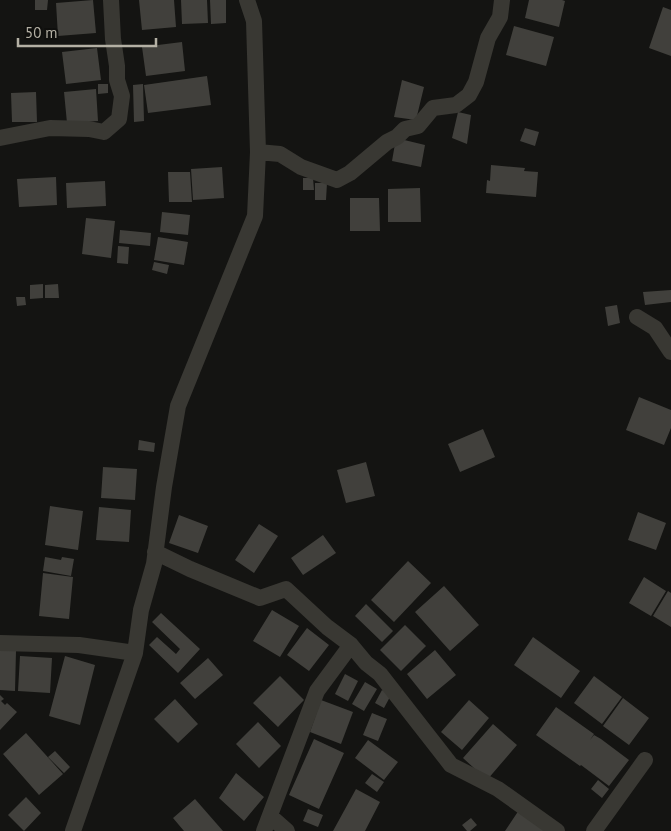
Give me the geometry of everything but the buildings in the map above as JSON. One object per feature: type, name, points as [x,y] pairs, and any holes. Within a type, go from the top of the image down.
[{"type":"street","points":[[0,138],[50,128],[89,129],[104,132],[119,119],[122,96],[116,80],[117,66],[113,39],[111,0]]},
{"type":"street","points":[[73,831],[135,652],[141,610],[154,564],[164,487],[178,406],[255,216],[258,152],[254,21],[247,0]]},
{"type":"street","points":[[258,152],[280,154],[301,167],[337,180],[350,173],[405,129],[418,126],[433,108],[456,105],[470,96],[476,82],[488,38],[500,17],[502,0]]},
{"type":"street","points":[[637,317],[655,328],[671,352]]},
{"type":"street","points":[[155,552],[190,569],[260,598],[286,589],[327,627],[351,645],[366,663],[380,674],[451,765],[498,789],[557,831]]},
{"type":"street","points":[[0,643],[79,645],[135,652]]},
{"type":"street","points":[[287,831],[267,824],[317,691],[351,645]]},
{"type":"street","points":[[594,831],[645,760]]}]
